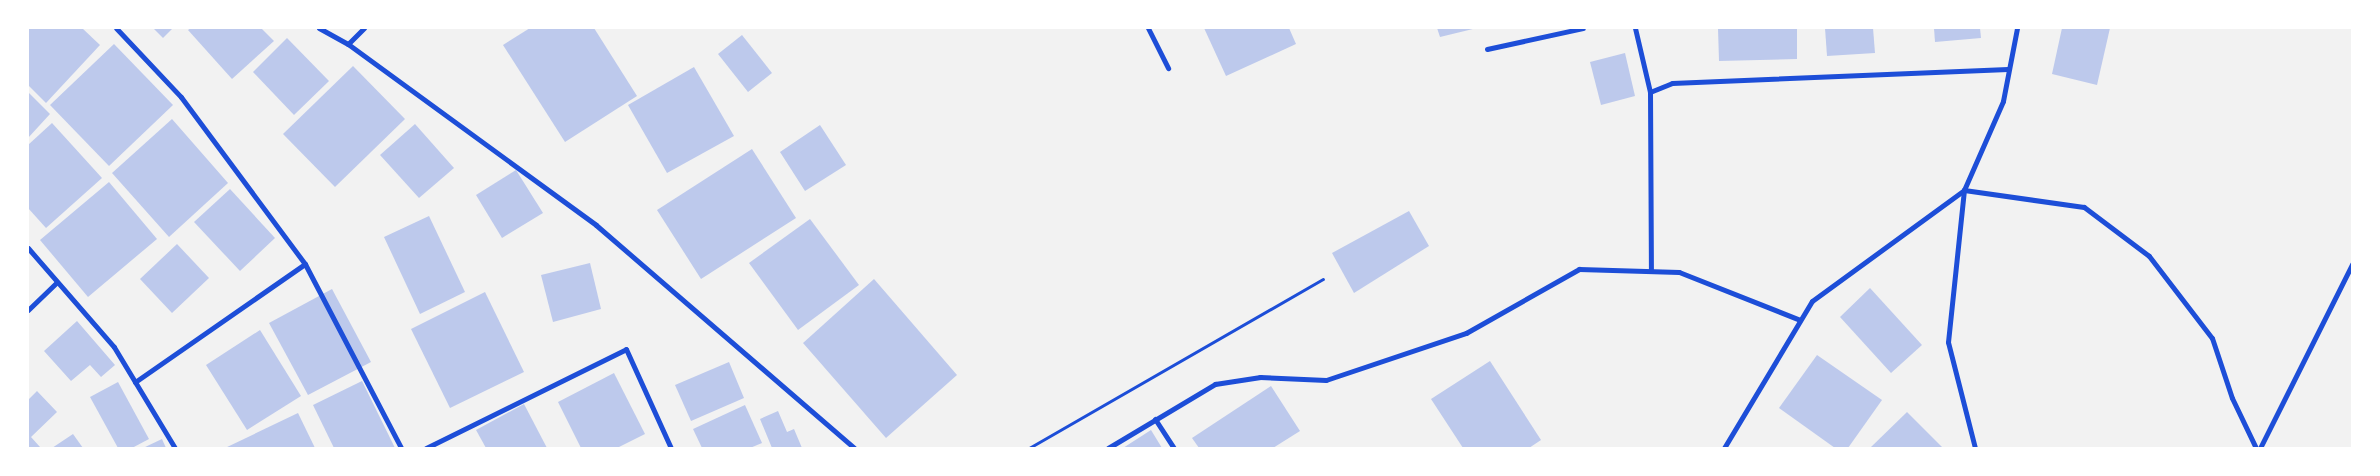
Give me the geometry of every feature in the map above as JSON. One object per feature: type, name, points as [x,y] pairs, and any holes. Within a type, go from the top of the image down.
[{"type":"street","points":[[116,28],[181,97],[305,264],[401,448]]},
{"type":"street","points":[[320,28],[348,44],[596,225],[854,448]]},
{"type":"street","points":[[348,44],[364,28]]},
{"type":"street","points":[[1148,28],[1168,68]]},
{"type":"street","points":[[1487,49],[1583,28]]},
{"type":"street","points":[[1635,28],[1650,92],[1651,271]]},
{"type":"street","points":[[1975,448],[1948,342],[1964,190],[2003,101],[2017,28]]},
{"type":"street","points":[[1650,92],[1672,83],[2008,69]]},
{"type":"street","points":[[1724,448],[1812,301],[1964,190],[2084,207],[2149,256],[2212,338],[2232,398],[2256,448]]},
{"type":"street","points":[[28,248],[114,348],[175,448]]},
{"type":"street","points":[[135,382],[305,264]]},
{"type":"street","points":[[2260,448],[2352,264]]},
{"type":"street","points":[[1108,448],[1215,384],[1260,377],[1326,380],[1466,333],[1579,269],[1679,272],[1800,320]]},
{"type":"street","points":[[28,310],[57,282]]},
{"type":"street","points":[[426,448],[626,349],[672,448]]},
{"type":"street","points":[[1155,419],[1174,448]]},
{"type":"path","points":[[1028,448],[1323,279]]},
{"type":"building","points":[[28,28],[82,28],[100,45],[46,103],[28,85]]},
{"type":"building","points":[[153,28],[173,28],[163,38]]},
{"type":"building","points":[[191,28],[261,28],[274,41],[232,79],[188,30]]},
{"type":"building","points":[[530,28],[594,28],[637,96],[565,142],[503,45]]},
{"type":"building","points":[[1204,28],[1289,28],[1296,44],[1226,76]]},
{"type":"building","points":[[1437,28],[1477,28],[1440,37]]},
{"type":"building","points":[[1718,28],[1797,28],[1797,59],[1719,61]]},
{"type":"building","points":[[1825,28],[1873,28],[1875,53],[1827,56]]},
{"type":"building","points":[[1934,28],[1980,28],[1981,38],[1935,42]]},
{"type":"building","points":[[2062,28],[2110,28],[2097,85],[2052,74]]},
{"type":"building","points":[[742,35],[772,73],[748,92],[718,54]]},
{"type":"building","points":[[287,38],[329,81],[294,115],[253,72]]},
{"type":"building","points":[[114,44],[173,105],[109,166],[50,105]]},
{"type":"building","points":[[1625,53],[1635,96],[1601,105],[1590,62]]},
{"type":"building","points":[[353,66],[405,119],[335,187],[283,134]]},
{"type":"building","points":[[694,67],[734,136],[667,173],[628,105]]},
{"type":"building","points":[[28,92],[50,114],[28,138]]},
{"type":"building","points":[[172,119],[228,183],[169,237],[112,173]]},
{"type":"building","points":[[52,123],[102,178],[46,228],[28,208],[28,145]]},
{"type":"building","points":[[415,124],[454,168],[419,198],[380,155]]},
{"type":"building","points":[[820,125],[846,165],[805,191],[780,152]]},
{"type":"building","points":[[752,149],[796,218],[701,279],[657,210]]},
{"type":"building","points":[[516,170],[543,213],[502,238],[476,195]]},
{"type":"building","points":[[109,182],[157,239],[88,297],[40,240]]},
{"type":"building","points":[[230,189],[275,238],[240,271],[194,222]]},
{"type":"building","points":[[1409,211],[1429,246],[1354,293],[1332,253]]},
{"type":"building","points":[[429,216],[465,292],[420,314],[384,237]]},
{"type":"building","points":[[810,219],[859,285],[798,330],[749,263]]},
{"type":"building","points":[[177,244],[209,278],[172,313],[140,279]]},
{"type":"building","points":[[590,263],[601,309],[553,322],[541,275]]},
{"type":"building","points":[[874,279],[957,375],[886,438],[803,343]]},
{"type":"building","points":[[1870,288],[1922,345],[1891,373],[1840,317]]},
{"type":"building","points":[[332,289],[371,362],[308,395],[269,323]]},
{"type":"building","points":[[485,292],[524,372],[450,408],[411,329]]},
{"type":"building","points":[[77,321],[115,365],[101,377],[90,365],[71,381],[44,351]]},
{"type":"building","points":[[260,330],[301,396],[247,430],[206,365]]},
{"type":"building","points":[[1817,355],[1882,400],[1848,448],[1835,448],[1779,408]]},
{"type":"building","points":[[1490,361],[1541,440],[1529,448],[1463,448],[1431,399]]},
{"type":"building","points":[[729,362],[744,398],[691,421],[675,385]]},
{"type":"building","points":[[614,373],[645,434],[617,448],[581,448],[558,402]]},
{"type":"building","points":[[362,381],[395,448],[334,448],[313,405]]},
{"type":"building","points":[[118,382],[149,439],[132,448],[118,448],[90,397]]},
{"type":"building","points":[[1271,386],[1300,431],[1273,448],[1199,448],[1192,438]]},
{"type":"building","points":[[37,391],[57,412],[31,437],[40,447],[28,448],[28,400]]},
{"type":"building","points":[[524,404],[547,448],[486,448],[476,430]]},
{"type":"building","points":[[745,405],[762,443],[750,448],[702,448],[693,429]]},
{"type":"building","points":[[778,411],[787,432],[794,429],[802,448],[772,448],[760,419]]},
{"type":"building","points":[[1907,412],[1943,448],[1870,448]]},
{"type":"building","points":[[298,413],[315,448],[225,448]]},
{"type":"building","points":[[1151,430],[1162,448],[1123,448]]},
{"type":"building","points":[[73,434],[83,448],[52,448]]},
{"type":"building","points":[[162,439],[166,448],[143,448]]}]
